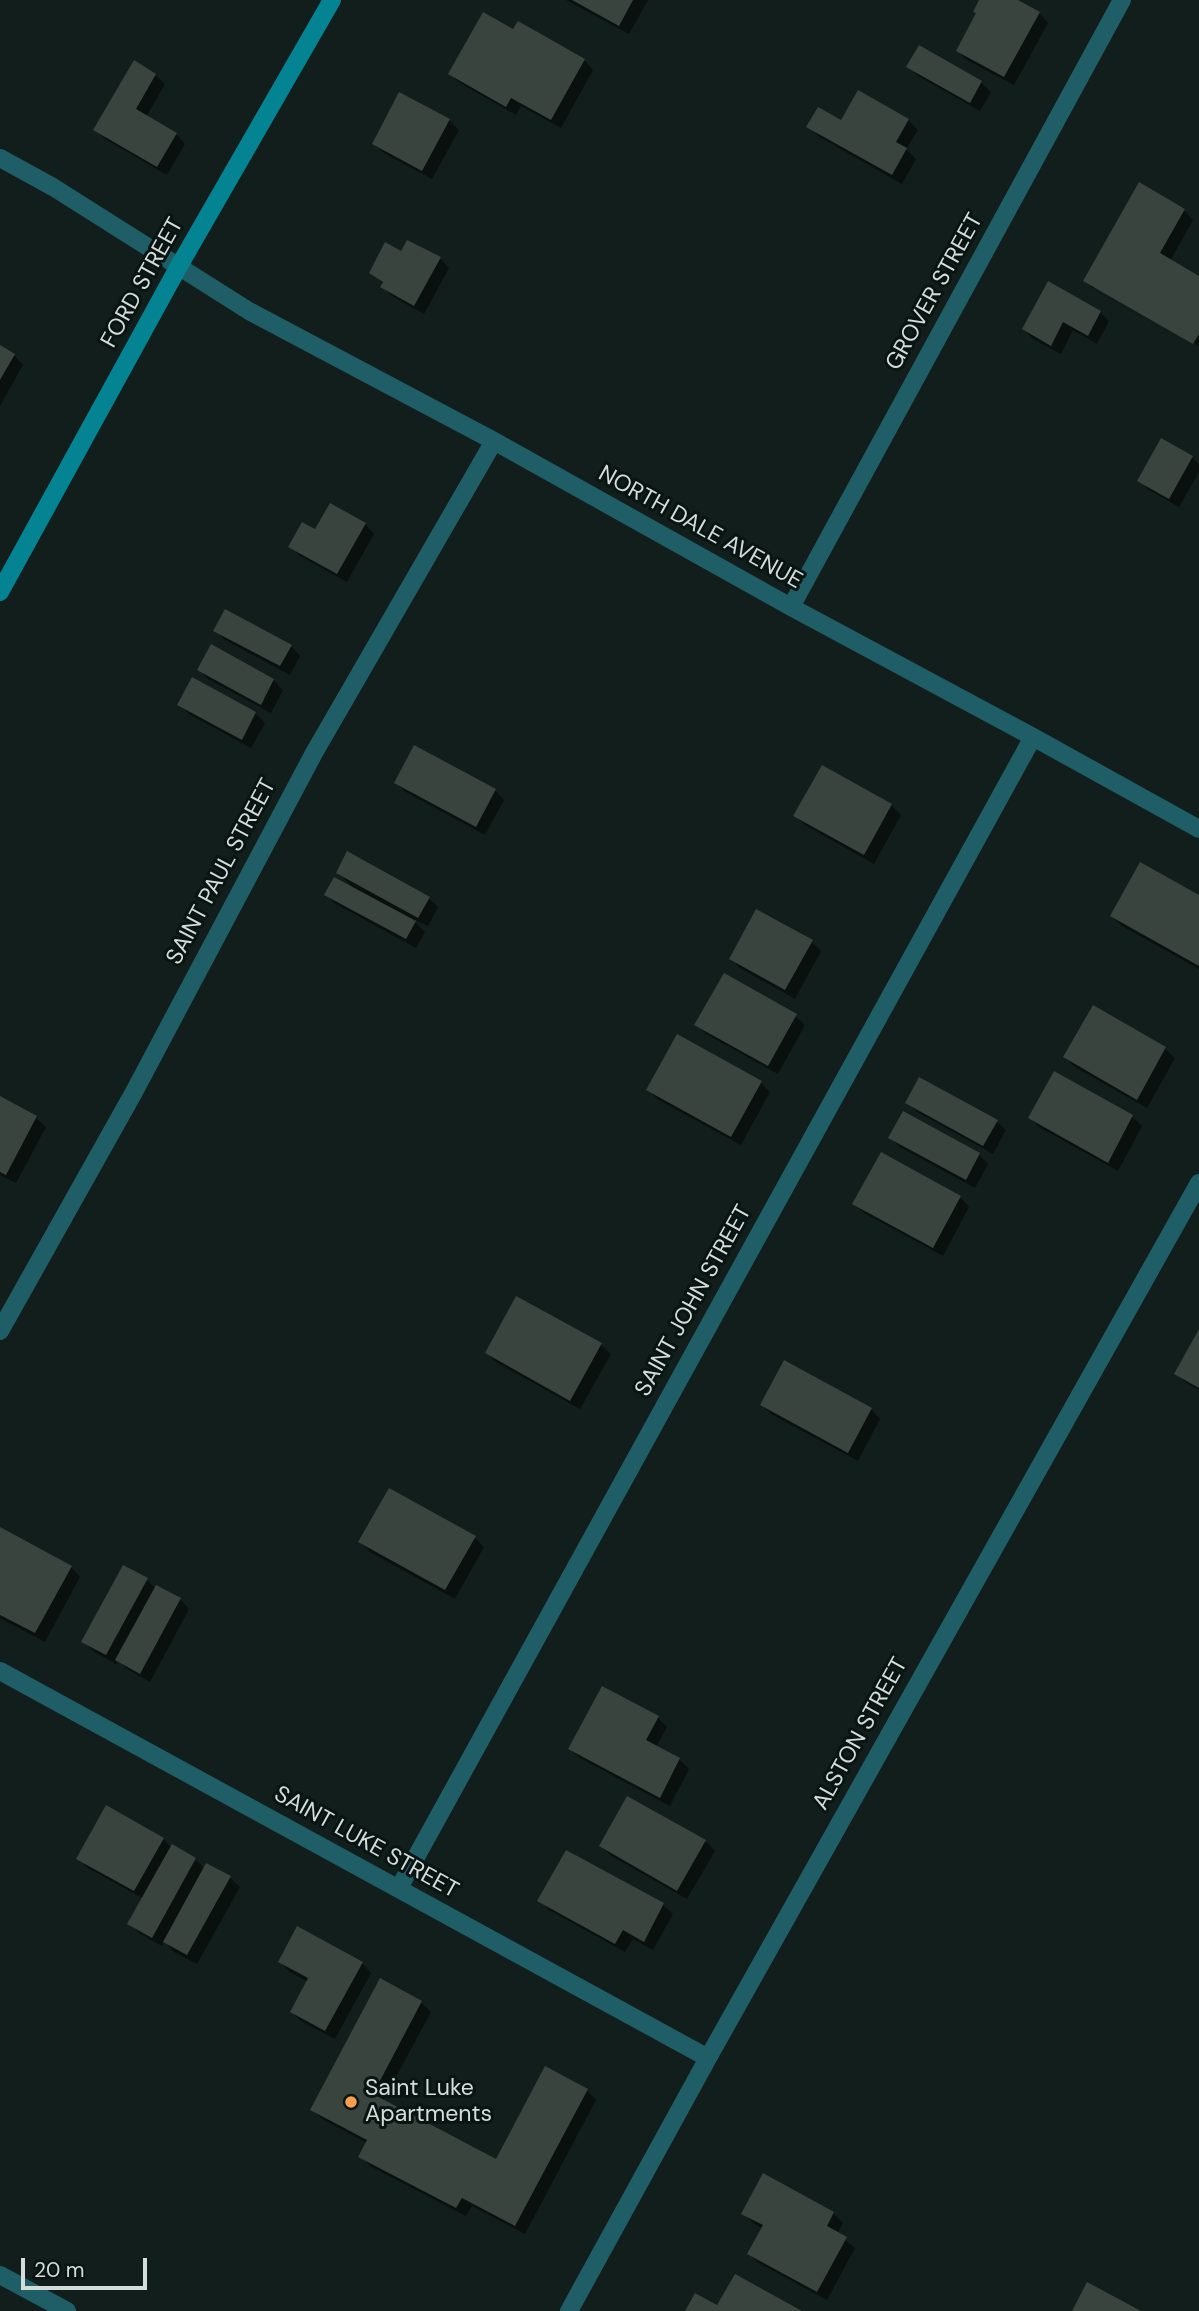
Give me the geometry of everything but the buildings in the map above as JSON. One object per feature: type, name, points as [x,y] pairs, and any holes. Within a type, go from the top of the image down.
[{"type":"main road","name":"FORD STREET","points":[[0,592],[179,266],[332,0]]},
{"type":"street","name":"GROVER STREET","points":[[791,607],[1122,0]]},
{"type":"street","name":"NORTH DALE AVENUE","points":[[0,158],[53,187],[249,310],[494,441],[791,607],[1199,829]]},
{"type":"street","name":"SAINT PAUL STREET","points":[[0,1331],[134,1092],[314,753],[494,441]]},
{"type":"street","name":"SAINT JOHN STREET","points":[[399,1888],[1033,737]]},
{"type":"street","name":"ALSTON STREET","points":[[569,2311],[1199,1183]]},
{"type":"street","name":"SAINT LUKE STREET","points":[[0,1671],[708,2058]]},
{"type":"street","points":[[0,2275],[67,2311]]},
{"type":"place","name":"Saint Luke Apartments","points":[[351,2102]]}]
